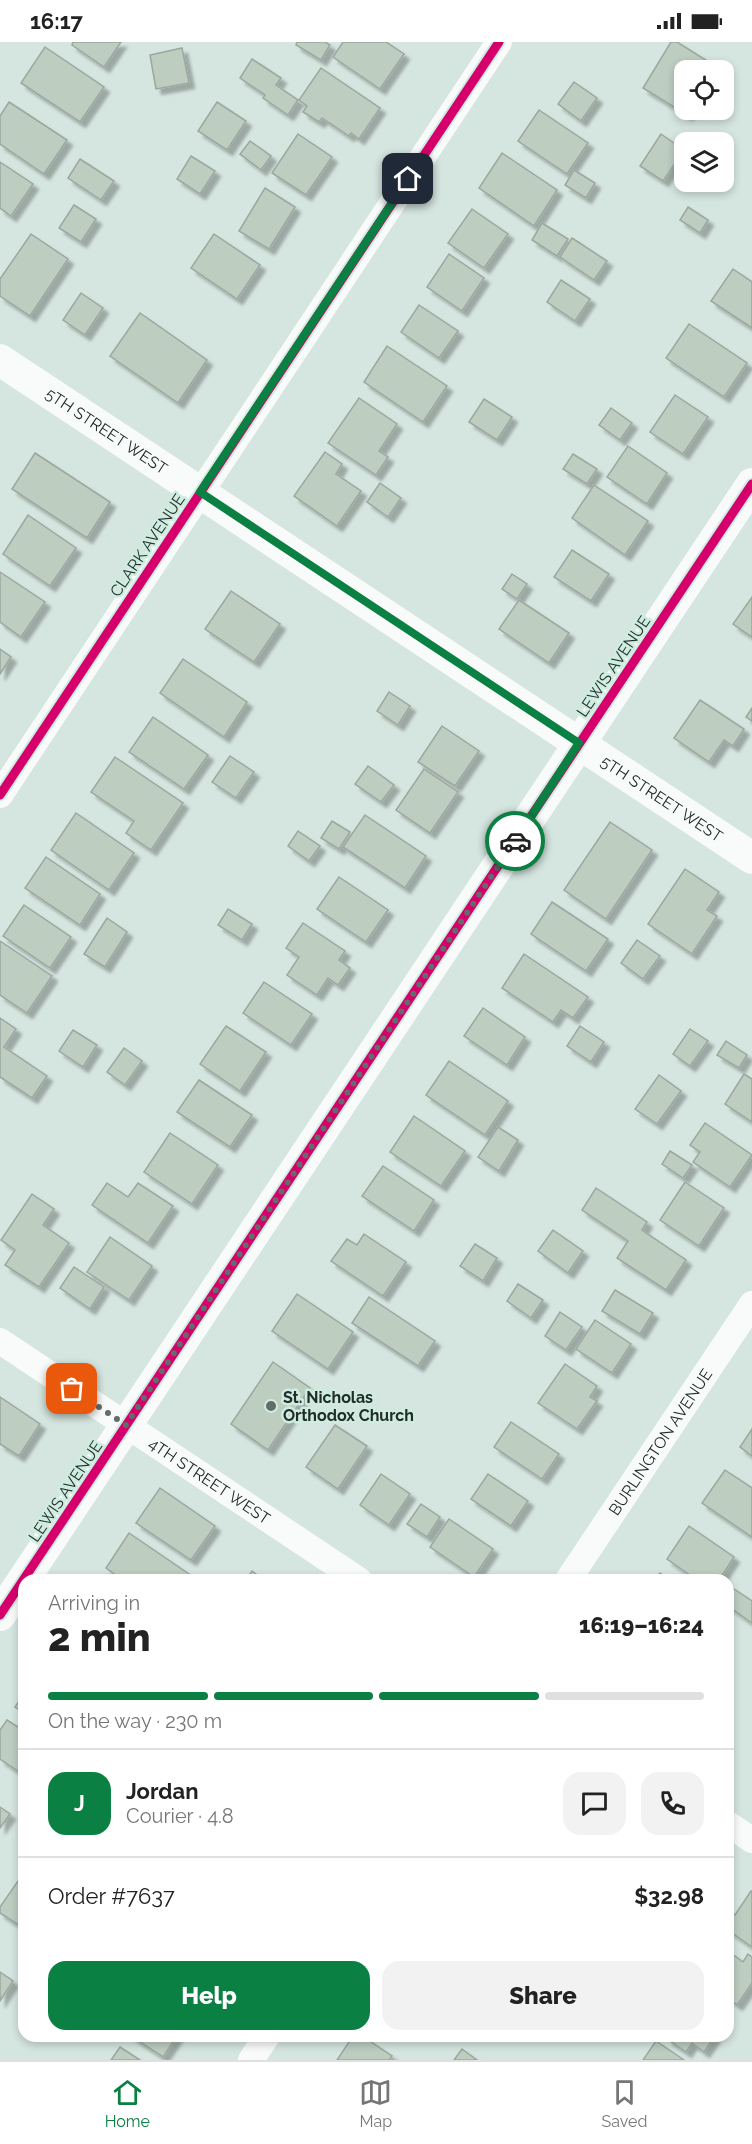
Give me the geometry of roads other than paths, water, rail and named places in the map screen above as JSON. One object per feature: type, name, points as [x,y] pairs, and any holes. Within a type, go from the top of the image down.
[{"type":"street","name":"CLARK AVENUE","points":[[0,795],[499,42]]},
{"type":"street","name":"5TH STREET WEST","points":[[0,360],[752,858]]},
{"type":"street","name":"LEWIS AVENUE","points":[[27,1574],[752,484]]},
{"type":"street","name":"BURLINGTON AVENUE","points":[[572,1574],[752,1304]]},
{"type":"street","name":"4TH STREET WEST","points":[[0,1341],[350,1574]]},
{"type":"street","name":"LEWIS AVENUE","points":[[0,1615],[18,1588]]},
{"type":"street","points":[[734,1828],[752,1840]]},
{"type":"street","points":[[251,2060],[263,2042]]},
{"type":"place","name":"St. Nicholas Orthodox Church","points":[[271,1406]]}]
